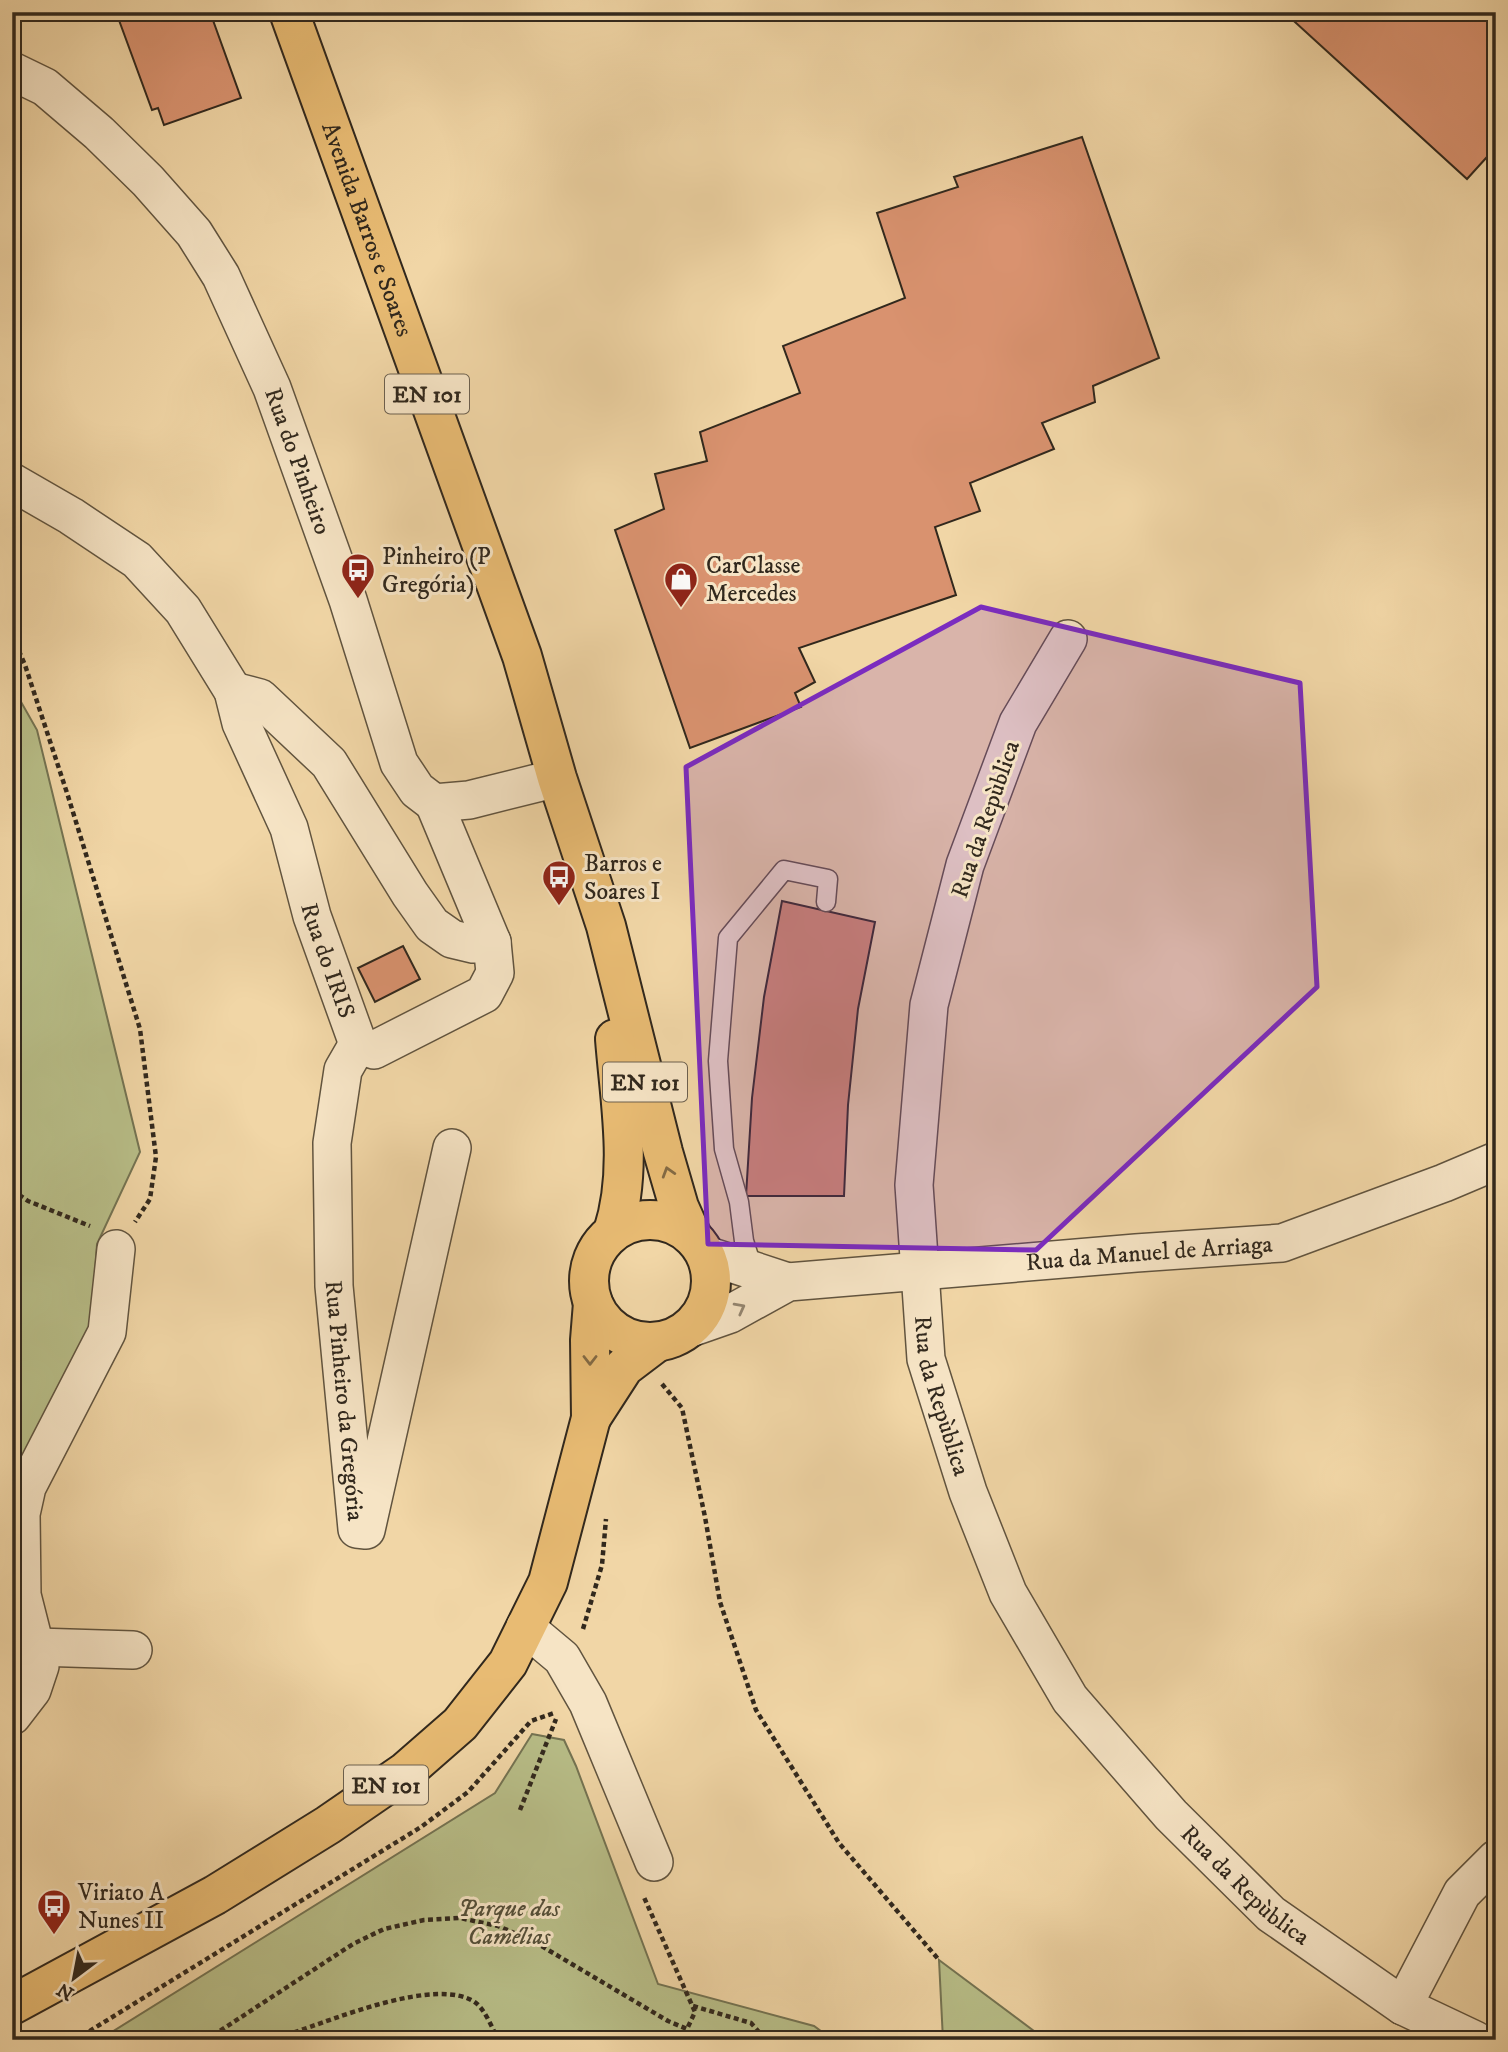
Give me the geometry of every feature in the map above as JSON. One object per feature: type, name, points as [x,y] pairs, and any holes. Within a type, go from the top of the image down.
[{"type":"main road","name":"Avenida Barros e Soares","points":[[289,12],[522,656],[557,778],[606,926],[679,1208],[699,1245]]},
{"type":"main road","name":"Avenida Barros e Soares","points":[[606,926],[625,1153],[620,1210],[613,1232]]},
{"type":"main road","points":[[613,1232],[632,1223],[653,1220],[674,1225],[699,1245]]},
{"type":"main road","name":"EN 101","points":[[12,2005],[215,1895],[328,1825],[405,1772],[460,1724],[508,1663],[548,1582],[591,1418],[590,1340],[593,1303],[589,1284],[592,1264],[600,1247],[613,1232]]},
{"type":"main road","name":"EN 101","points":[[591,1418],[624,1367],[662,1342],[706,1307],[712,1281],[699,1245]]},
{"type":"main road","points":[[593,1303],[603,1320],[619,1333],[637,1341],[662,1342]]},
{"type":"street","name":"Rua do Pinheiro","points":[[12,71],[45,87],[99,133],[148,181],[194,233],[221,276],[272,388],[348,600],[399,763],[417,790],[434,803]]},
{"type":"street","name":"Rua do IRIS","points":[[12,482],[71,516],[137,560],[183,610],[233,691],[241,723],[289,828],[312,916],[358,1044],[374,1050],[484,994],[495,973],[492,942],[434,803]]},
{"type":"street","name":"Rua da Repùblica","points":[[1068,639],[1018,723],[965,865],[929,1005],[914,1185],[926,1359],[968,1492],[1008,1593],[1070,1699],[1171,1815],[1271,1914],[1403,2006],[1475,2040]]},
{"type":"street","points":[[233,691],[260,698],[329,763],[432,925],[452,939],[473,944],[492,942]]},
{"type":"street","points":[[434,803],[470,800],[557,778]]},
{"type":"street","name":"Rua Pinheiro da Gregória","points":[[358,1044],[343,1070],[332,1143],[334,1286],[357,1529],[366,1530],[452,1148]]},
{"type":"street","name":"Rua da Manuel de Arriaga","points":[[788,1282],[1282,1243],[1496,1161]]},
{"type":"street","points":[[699,1245],[788,1282]]},
{"type":"street","points":[[12,1716],[32,1690],[40,1666],[22,1595],[21,1514],[27,1487],[107,1332],[116,1249]]},
{"type":"street","points":[[662,1342],[730,1314],[788,1282]]},
{"type":"street","points":[[525,1627],[562,1658],[588,1703],[654,1862]]},
{"type":"street","points":[[37,1647],[133,1650]]},
{"type":"street","points":[[1403,2006],[1462,1894],[1496,1859]]},
{"type":"lane","points":[[753,1269],[744,1241],[739,1202],[724,1149],[718,1061],[729,938],[785,870],[828,879],[826,902]]},
{"type":"path","points":[[12,635],[25,665],[68,796],[140,1029],[156,1157],[150,1199],[116,1249],[99,1229],[27,1201],[12,1190]]},
{"type":"path","points":[[662,1342],[682,1408],[720,1602],[756,1710],[839,1843],[939,1960]]},
{"type":"path","points":[[581,1637],[602,1565],[607,1513]]},
{"type":"path","points":[[75,2040],[421,1827],[468,1792],[531,1721],[558,1712],[520,1810]]},
{"type":"path","points":[[206,2040],[353,1944],[384,1929],[424,1920],[460,1918],[498,1926],[533,1941],[668,2021],[687,2029],[695,2012],[642,1893],[654,1862]]},
{"type":"path","points":[[261,2040],[290,2034],[359,2009],[414,1996],[455,1995],[477,2003],[498,2040]]},
{"type":"path","points":[[692,2005],[751,2023],[766,2040]]},
{"type":"highlighted area","points":[[981,607],[1300,683],[1317,987],[1036,1250],[708,1244],[686,767]]},
{"type":"green space","points":[[12,686],[37,730],[140,1152],[97,1244],[92,1325],[12,1482]]},
{"type":"green space","name":"Parque das Camélias","points":[[532,1734],[564,1740],[658,1984],[814,2026],[833,2040],[99,2040],[495,1793]]},
{"type":"green space","points":[[939,1960],[1046,2040],[943,2040]]},
{"type":"building","points":[[116,12],[210,12],[241,98],[164,125],[158,108],[152,110]]},
{"type":"building","points":[[1284,12],[1496,12],[1496,147],[1467,179]]},
{"type":"building","points":[[1082,137],[1159,358],[1093,386],[1095,402],[1042,423],[1054,449],[970,483],[980,511],[935,527],[956,595],[799,648],[815,682],[795,693],[801,707],[690,748],[615,530],[664,509],[655,474],[707,461],[700,432],[800,393],[783,346],[905,298],[877,213],[958,187],[954,177]]},
{"type":"building","points":[[782,901],[875,922],[858,1009],[848,1105],[844,1196],[746,1196],[752,1098],[764,997]]},
{"type":"building","points":[[403,946],[420,979],[375,1002],[358,968]]},
{"type":"place","name":"Pinheiro (P Gregória)","points":[[358,600]]},
{"type":"place","name":"CarClasse Mercedes","points":[[681,609]]},
{"type":"place","name":"Barros e Soares I","points":[[559,907]]},
{"type":"place","name":"Viriato A Nunes II","points":[[54,1936]]}]
